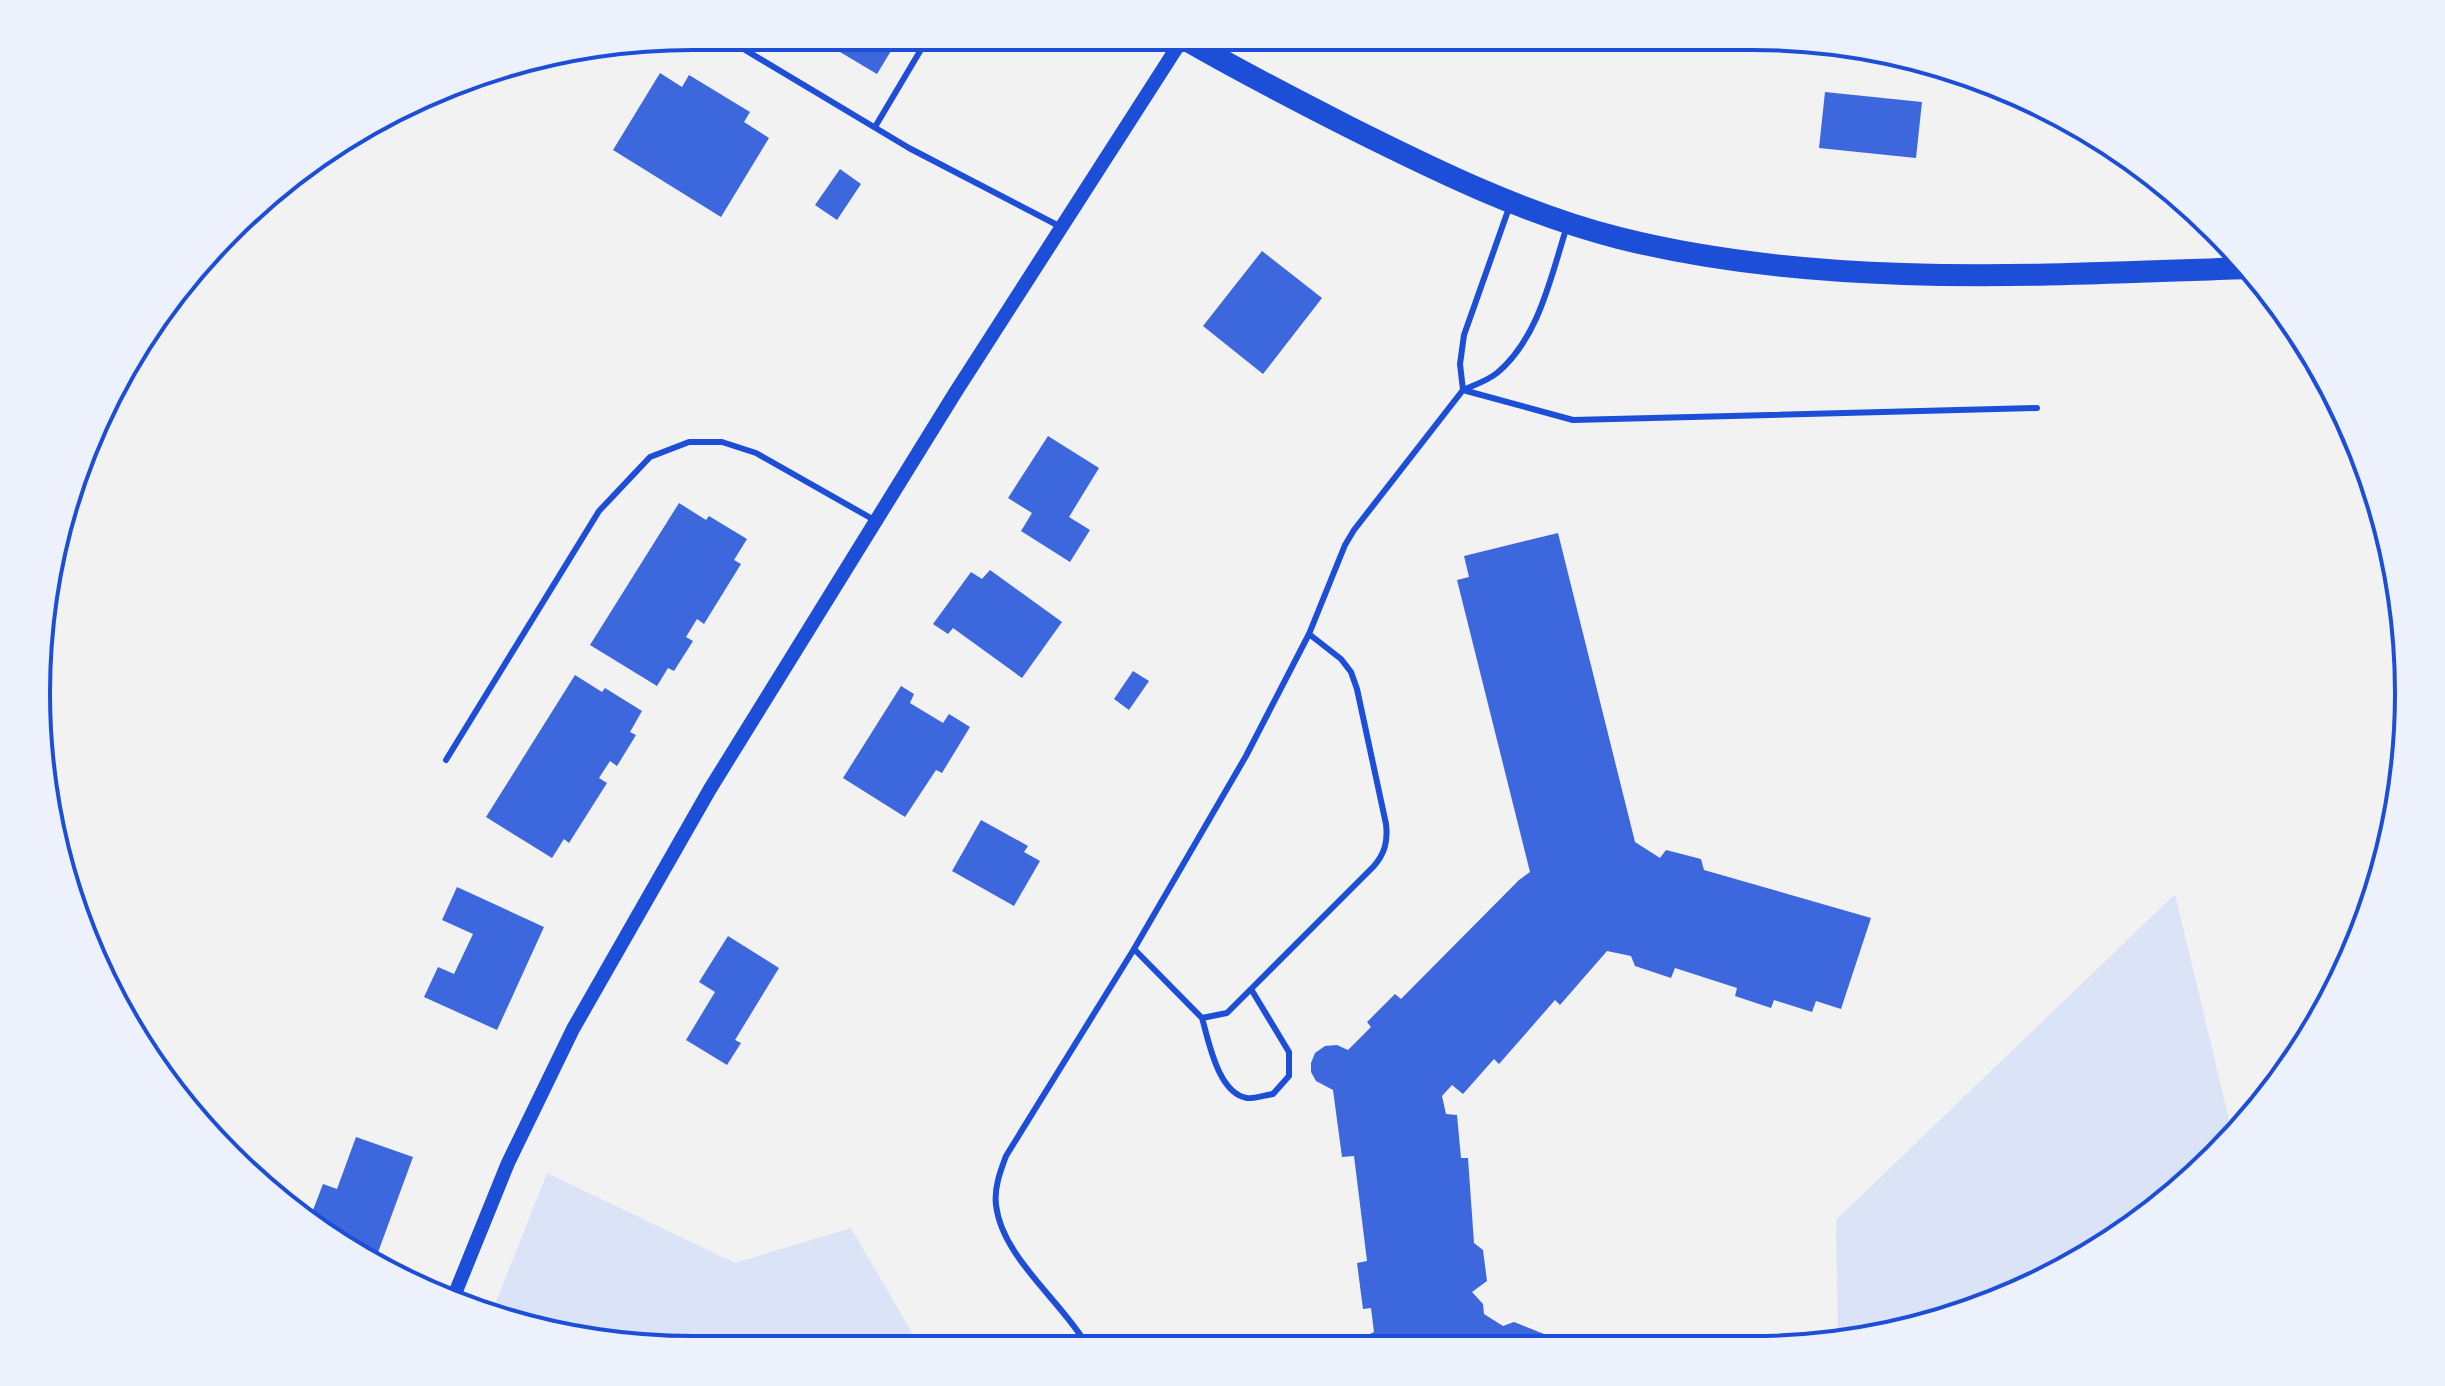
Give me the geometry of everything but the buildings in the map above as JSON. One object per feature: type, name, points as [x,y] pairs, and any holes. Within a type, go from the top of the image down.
[{"type":"highway","points":[[1206,50],[1381,143],[1511,202],[1618,237],[1668,248],[1820,270],[2003,274],[2234,268]]},
{"type":"street","points":[[456,1291],[508,1163],[580,1017],[710,789],[1174,50]]},
{"type":"lane","points":[[746,50],[875,127],[1061,227]]},
{"type":"lane","points":[[875,127],[921,50]]},
{"type":"lane","points":[[1463,390],[1460,364],[1464,335],[1511,202]]},
{"type":"lane","points":[[1080,1336],[1004,1234],[996,1191],[1011,1144],[1134,949],[1246,756],[1309,634],[1354,530],[1463,390],[1495,375],[1517,352],[1538,315],[1568,222]]},
{"type":"lane","points":[[1463,390],[1541,413],[1585,420],[2037,408]]},
{"type":"lane","points":[[446,760],[599,511],[650,457],[689,442],[722,442],[756,453],[876,521]]},
{"type":"lane","points":[[1202,1018],[1227,1013],[1373,867],[1387,843],[1386,824],[1355,680],[1341,659],[1309,634]]},
{"type":"lane","points":[[1134,949],[1202,1018],[1217,1069],[1230,1088],[1247,1098],[1273,1094],[1289,1076],[1289,1052],[1251,989]]},
{"type":"shaded area","points":[[2175,894],[2230,1123],[2207,1148],[2143,1203],[2074,1250],[2036,1270],[1959,1302],[1877,1324],[1838,1330],[1836,1220]]},
{"type":"shaded area","points":[[547,1173],[735,1263],[851,1228],[914,1336],[651,1335],[568,1324],[495,1305]]}]
